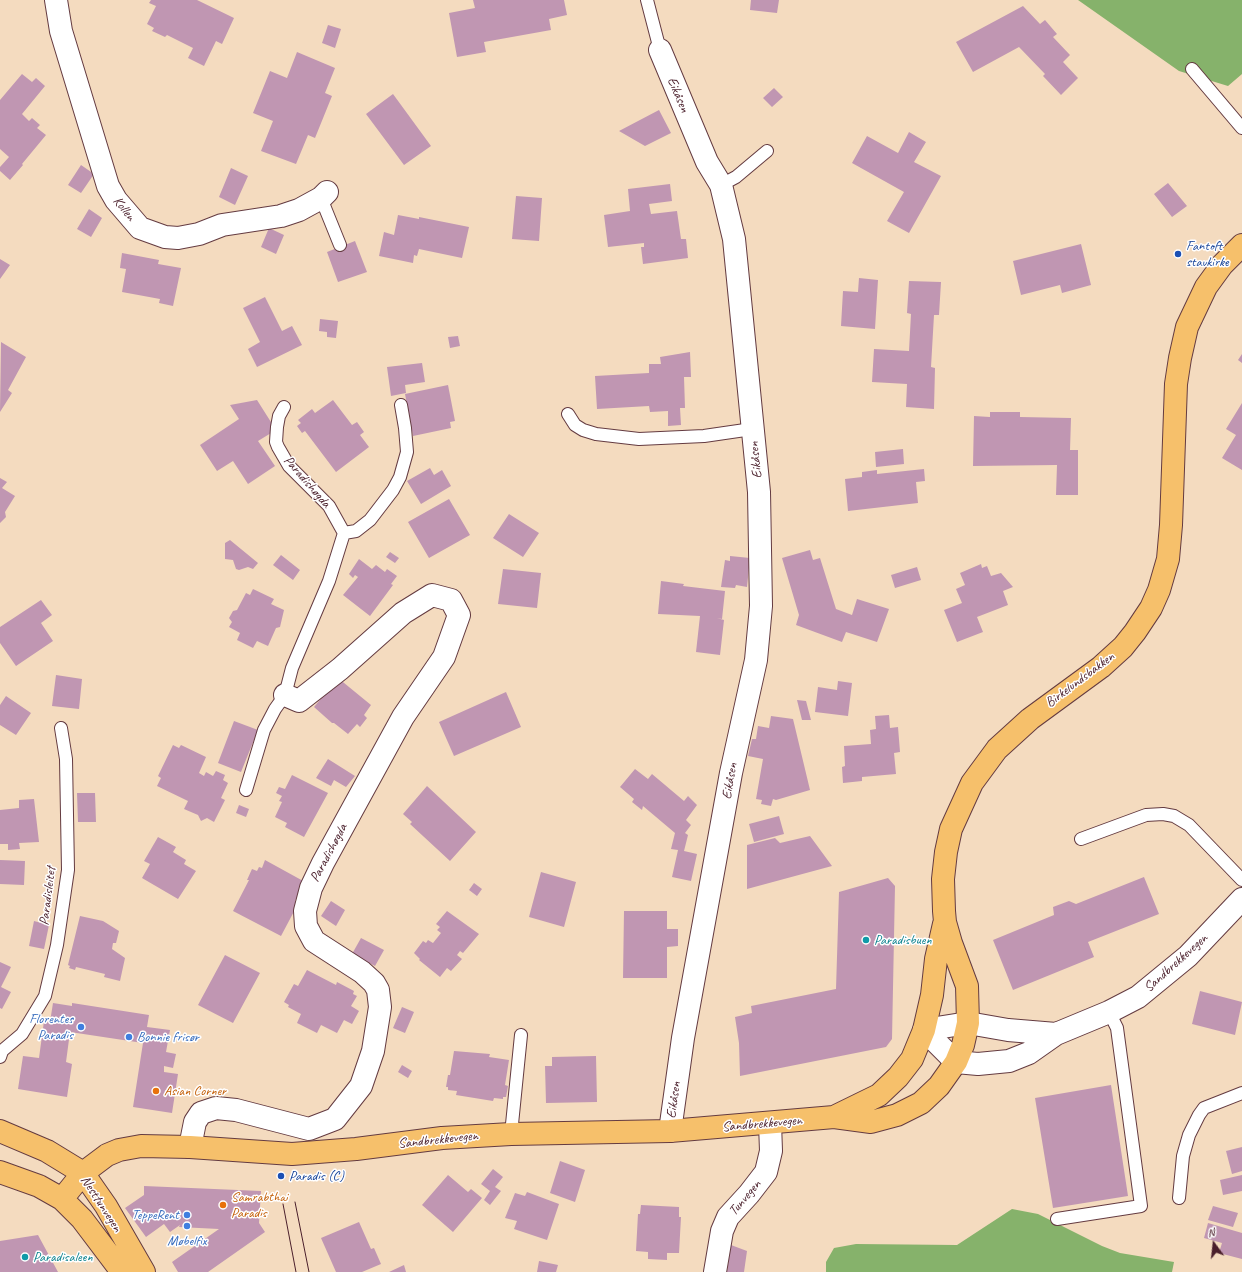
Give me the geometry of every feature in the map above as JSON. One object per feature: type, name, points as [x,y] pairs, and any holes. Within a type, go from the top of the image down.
[{"type":"main road","name":"Birkelundsbakken","points":[[945,922],[943,879],[946,852],[952,829],[972,783],[997,748],[1030,719],[1101,667],[1123,647],[1136,632],[1151,608],[1159,590],[1168,559],[1171,525],[1176,384],[1186,335],[1195,309],[1206,287],[1222,265],[1242,245]]},
{"type":"main road","points":[[834,1117],[871,1122],[897,1116],[921,1103],[940,1086],[956,1062],[963,1045],[968,1023],[967,986],[945,922]]},
{"type":"main road","points":[[834,1117],[879,1095],[898,1077],[912,1059],[924,1030],[932,995],[936,959],[945,922]]},
{"type":"main road","name":"Sandbrekkevegen","points":[[62,1199],[83,1173],[107,1155],[119,1150],[141,1146],[190,1147],[292,1154],[356,1149],[442,1138],[511,1134],[670,1131],[834,1117]]},
{"type":"main road","name":"Nesttunvegen","points":[[0,1131],[47,1151],[83,1173],[106,1206],[144,1272]]},
{"type":"main road","name":"Nesttunvegen","points":[[0,1172],[39,1186],[62,1199],[82,1219],[122,1272]]},
{"type":"street","name":"Kollen","points":[[56,0],[61,31],[108,186],[116,200],[140,228],[165,237],[178,238],[222,225],[287,214],[299,210],[324,195]]},
{"type":"street","name":"Eikåsen","points":[[660,50],[707,162],[721,185],[734,239],[759,492],[761,599],[756,660],[731,773],[683,1038],[670,1131]]},
{"type":"street","name":"Paradishøgda","points":[[190,1147],[195,1122],[201,1113],[216,1108],[236,1110],[309,1129],[335,1118],[361,1086],[373,1051],[380,1007],[378,990],[374,983],[362,972],[314,941],[306,926],[305,911],[311,888],[323,863],[403,717],[444,657],[459,614],[451,600],[432,595],[403,613],[340,669],[299,701],[285,695]]},
{"type":"street","name":"Sandbrekkevegen","points":[[956,1062],[978,1064],[1009,1061],[1029,1053],[1056,1034],[1109,1012],[1138,997],[1188,956],[1242,899]]},
{"type":"street","name":"Sandbrekkevegen","points":[[924,1030],[968,1023],[1008,1030],[1056,1034]]},
{"type":"street","points":[[924,1030],[956,1062]]},
{"type":"street","name":"Tunvegen","points":[[715,1272],[722,1231],[728,1217],[750,1194],[766,1172],[771,1151],[770,1123]]},
{"type":"lane","name":"Eikåsen","points":[[647,0],[660,50]]},
{"type":"lane","points":[[1192,69],[1242,128]]},
{"type":"lane","points":[[721,185],[742,173],[767,151]]},
{"type":"lane","points":[[324,195],[340,245]]},
{"type":"lane","points":[[246,790],[264,730],[275,709],[285,695],[292,668],[330,581],[344,533],[356,531],[370,520],[393,490],[400,478],[407,452],[401,405]]},
{"type":"lane","name":"Paradishøgda","points":[[284,407],[279,416],[277,427],[276,442],[278,447],[289,466],[329,506],[344,533]]},
{"type":"lane","name":"Eikåsen","points":[[568,414],[575,425],[582,430],[596,434],[639,439],[704,436],[752,429]]},
{"type":"lane","name":"Paradisleitet","points":[[1,1051],[22,1034],[45,996],[57,945],[68,870],[66,759],[61,728]]},
{"type":"lane","points":[[1081,839],[1146,815],[1158,813],[1174,816],[1189,825],[1242,880]]},
{"type":"lane","points":[[1057,1219],[1141,1206],[1117,1028],[1109,1012]]},
{"type":"lane","points":[[511,1134],[521,1035]]},
{"type":"lane","points":[[1179,1198],[1183,1156],[1189,1134],[1199,1115],[1204,1108],[1242,1093]]},
{"type":"green space","points":[[1078,0],[1242,0],[1242,74],[1228,86],[1179,71]]},
{"type":"green space","points":[[1012,1209],[1038,1214],[1102,1246],[1120,1253],[1174,1262],[1172,1272],[826,1272],[826,1262],[834,1248],[856,1244],[957,1245]]},
{"type":"building","points":[[151,0],[197,0],[234,18],[222,44],[216,41],[204,66],[188,58],[193,48],[167,35],[165,37],[152,31],[154,28],[147,24],[156,6],[149,3]]},
{"type":"building","points":[[473,0],[564,0],[567,15],[549,19],[551,30],[484,42],[486,52],[457,57],[449,13],[475,8]]},
{"type":"building","points":[[751,0],[779,0],[777,13],[750,10]]},
{"type":"building","points":[[1023,6],[1040,24],[1045,20],[1057,34],[1053,37],[1070,55],[1063,62],[1078,78],[1061,95],[1043,76],[1045,74],[1019,47],[973,72],[956,42]]},
{"type":"building","points":[[328,25],[341,29],[335,48],[322,43]]},
{"type":"building","points":[[297,52],[335,68],[325,93],[332,96],[315,138],[308,135],[296,164],[261,151],[273,121],[253,113],[270,71],[287,78]]},
{"type":"building","points":[[22,74],[32,82],[36,78],[45,86],[22,114],[29,121],[32,118],[40,125],[37,128],[46,135],[10,180],[0,171],[0,167],[9,157],[0,149],[0,100]]},
{"type":"building","points":[[774,88],[783,97],[772,107],[763,98]]},
{"type":"building","points":[[393,94],[431,146],[404,165],[366,114]]},
{"type":"building","points":[[659,110],[671,133],[645,146],[619,131]]},
{"type":"building","points":[[909,132],[926,142],[914,162],[941,176],[909,233],[887,221],[904,192],[852,163],[867,136],[898,153]]},
{"type":"building","points":[[81,165],[94,174],[81,193],[68,185]]},
{"type":"building","points":[[231,168],[248,176],[235,205],[219,197]]},
{"type":"building","points":[[1168,183],[1187,206],[1172,217],[1154,194]]},
{"type":"building","points":[[670,184],[672,201],[649,204],[651,214],[677,211],[681,239],[686,239],[688,258],[643,264],[641,247],[644,247],[644,243],[608,247],[604,215],[630,211],[628,189]]},
{"type":"building","points":[[516,196],[542,198],[539,241],[512,239]]},
{"type":"building","points":[[89,209],[102,218],[91,237],[77,229]]},
{"type":"building","points":[[398,215],[419,219],[419,217],[469,227],[462,258],[419,249],[417,256],[414,255],[413,263],[379,256],[384,232],[394,235]]},
{"type":"building","points":[[269,228],[284,235],[276,254],[261,247]]},
{"type":"building","points":[[355,241],[367,272],[338,282],[327,252]]},
{"type":"building","points":[[1081,244],[1091,285],[1062,293],[1060,285],[1021,295],[1013,261]]},
{"type":"building","points":[[122,253],[159,260],[158,264],[181,268],[173,306],[159,303],[160,299],[122,292],[126,269],[120,268]]},
{"type":"building","points":[[0,259],[10,265],[0,279]]},
{"type":"building","points":[[859,278],[878,280],[875,329],[841,326],[843,291],[858,292]]},
{"type":"building","points":[[909,281],[941,282],[939,315],[934,315],[931,367],[935,368],[934,409],[906,407],[907,384],[872,382],[874,349],[909,351],[911,314],[907,313]]},
{"type":"building","points":[[265,297],[282,331],[292,326],[302,345],[257,367],[248,349],[260,342],[243,308]]},
{"type":"building","points":[[320,319],[338,321],[336,338],[327,337],[327,332],[319,331]]},
{"type":"building","points":[[458,336],[460,346],[450,348],[448,337]]},
{"type":"building","points":[[1,342],[26,357],[8,390],[12,393],[0,412]]},
{"type":"building","points":[[690,352],[691,377],[684,377],[685,408],[680,408],[681,425],[668,426],[668,411],[650,412],[649,406],[597,409],[595,376],[649,373],[649,364],[661,364],[660,357]]},
{"type":"building","points":[[1242,354],[1242,363],[1238,360]]},
{"type":"building","points":[[422,363],[425,382],[405,385],[406,393],[391,396],[387,367]]},
{"type":"building","points":[[448,385],[455,421],[450,422],[451,428],[413,436],[405,394]]},
{"type":"building","points":[[257,400],[276,430],[258,441],[275,466],[248,484],[233,461],[217,471],[200,445],[239,419],[230,405]]},
{"type":"building","points":[[333,400],[352,425],[357,422],[364,432],[360,435],[369,447],[336,472],[305,431],[302,433],[297,426],[301,423],[298,420],[312,409],[315,413]]},
{"type":"building","points":[[1242,403],[1242,470],[1222,458],[1236,435],[1226,429]]},
{"type":"building","points":[[990,412],[1020,412],[1020,417],[1071,418],[1070,450],[1078,450],[1078,495],[1056,495],[1057,465],[973,466],[974,416],[990,417]]},
{"type":"building","points":[[903,449],[904,464],[876,467],[875,452]]},
{"type":"building","points":[[430,468],[434,475],[442,470],[451,486],[421,504],[407,481]]},
{"type":"building","points":[[924,469],[925,481],[916,482],[918,503],[848,511],[845,479],[862,477],[862,472],[877,470],[877,474]]},
{"type":"building","points":[[0,478],[7,482],[2,488],[15,496],[5,512],[6,517],[0,523]]},
{"type":"building","points":[[449,499],[470,535],[429,558],[408,522]]},
{"type":"building","points":[[509,514],[539,533],[523,557],[493,538]]},
{"type":"building","points":[[230,540],[258,563],[253,569],[248,567],[239,570],[236,569],[233,560],[225,559],[225,543]]},
{"type":"building","points":[[810,550],[813,560],[820,558],[836,609],[852,615],[857,599],[889,609],[877,642],[846,632],[842,642],[796,625],[799,615],[782,558]]},
{"type":"building","points":[[390,552],[399,558],[395,563],[386,557]]},
{"type":"building","points":[[281,555],[300,570],[293,580],[273,565]]},
{"type":"building","points":[[730,556],[750,558],[747,587],[736,585],[735,588],[721,587],[725,560],[730,561]]},
{"type":"building","points":[[359,559],[372,569],[376,565],[385,572],[387,569],[397,576],[391,584],[393,585],[370,616],[343,595],[358,577],[355,575],[353,578],[349,574]]},
{"type":"building","points":[[981,564],[982,568],[987,566],[991,576],[1001,573],[1013,587],[1003,591],[1008,605],[977,617],[983,632],[957,642],[944,610],[962,603],[956,589],[965,585],[960,573]]},
{"type":"building","points":[[917,567],[921,580],[895,588],[891,575]]},
{"type":"building","points":[[503,569],[541,573],[537,608],[498,604]]},
{"type":"building","points":[[661,581],[684,584],[683,586],[725,591],[722,619],[717,618],[724,620],[720,655],[696,652],[700,616],[658,614]]},
{"type":"building","points":[[253,589],[274,599],[271,604],[284,610],[280,627],[276,628],[268,646],[257,641],[253,648],[237,640],[240,633],[229,627],[232,622],[229,618],[233,611],[237,610],[246,593],[250,595]]},
{"type":"building","points":[[41,600],[52,615],[41,623],[53,641],[16,666],[0,643],[0,627]]},
{"type":"building","points":[[56,675],[82,679],[79,709],[52,706]]},
{"type":"building","points":[[338,678],[371,705],[364,715],[367,718],[360,727],[357,724],[348,734],[332,723],[314,707]]},
{"type":"building","points":[[838,681],[852,683],[848,716],[815,712],[818,687],[837,690]]},
{"type":"building","points":[[506,692],[521,727],[454,756],[439,722]]},
{"type":"building","points":[[6,696],[31,713],[16,735],[0,725],[0,705]]},
{"type":"building","points":[[797,700],[806,701],[811,720],[802,720]]},
{"type":"building","points":[[889,715],[890,728],[898,727],[900,752],[894,753],[896,774],[862,777],[862,781],[843,783],[842,767],[845,766],[844,746],[871,744],[870,730],[876,729],[875,716]]},
{"type":"building","points":[[771,716],[793,719],[810,790],[776,800],[773,799],[771,806],[761,804],[762,800],[756,799],[763,759],[748,756],[752,739],[756,739],[758,726],[769,728]]},
{"type":"building","points":[[234,721],[258,730],[241,772],[218,763]]},
{"type":"building","points":[[173,745],[179,748],[181,745],[206,757],[199,773],[204,776],[206,772],[213,776],[216,771],[225,775],[223,780],[228,783],[221,798],[225,800],[214,822],[207,818],[201,821],[198,815],[184,809],[188,801],[157,786],[161,778],[158,776]]},
{"type":"building","points":[[328,759],[355,776],[346,787],[334,780],[331,786],[316,778]]},
{"type":"building","points":[[635,769],[648,779],[652,774],[684,801],[688,796],[697,805],[686,820],[691,825],[685,833],[688,835],[684,851],[697,854],[691,881],[672,877],[678,850],[671,849],[675,833],[643,806],[642,810],[632,802],[634,799],[620,787]]},
{"type":"building","points":[[292,775],[328,793],[304,837],[285,827],[287,823],[275,817],[282,802],[279,801],[282,796],[276,793],[279,787],[285,789]]},
{"type":"building","points":[[427,786],[476,832],[450,861],[410,824],[412,822],[403,814]]},
{"type":"building","points":[[77,793],[95,793],[96,822],[78,822]]},
{"type":"building","points":[[34,799],[39,842],[19,843],[20,849],[8,850],[8,844],[0,844],[0,810],[19,808],[19,800]]},
{"type":"building","points":[[239,805],[249,809],[246,817],[236,813]]},
{"type":"building","points":[[779,816],[784,834],[754,842],[749,824]]},
{"type":"building","points":[[810,836],[832,866],[747,889],[747,845],[775,838],[780,843]]},
{"type":"building","points":[[158,837],[176,847],[173,852],[186,860],[184,864],[196,871],[178,899],[142,878],[150,864],[144,861]]},
{"type":"building","points":[[0,860],[25,861],[24,885],[0,884]]},
{"type":"building","points":[[265,860],[305,882],[295,901],[299,902],[281,936],[233,911],[249,880],[247,880],[252,869],[257,871],[259,867],[262,868]]},
{"type":"building","points":[[541,872],[576,882],[564,927],[529,917]]},
{"type":"building","points":[[1144,877],[1159,914],[1088,942],[1094,957],[1013,990],[993,940],[1054,915],[1053,907],[1069,901],[1076,904]]},
{"type":"building","name":"Paradisbuen","points":[[888,878],[895,886],[892,1039],[886,1047],[740,1076],[739,1043],[735,1017],[752,1013],[751,1006],[836,989],[839,892]]},
{"type":"building","points":[[474,883],[482,889],[477,896],[469,890]]},
{"type":"building","points":[[331,901],[345,910],[336,926],[321,916]]},
{"type":"building","points":[[447,911],[479,934],[463,953],[460,951],[457,955],[462,959],[451,971],[447,968],[440,977],[419,960],[420,959],[414,953],[423,941],[426,943],[428,940],[433,943],[441,933],[437,930],[440,927],[436,924]]},
{"type":"building","points":[[624,911],[667,911],[667,929],[678,929],[678,946],[667,947],[667,978],[623,978]]},
{"type":"building","points":[[80,916],[103,921],[119,931],[116,943],[113,943],[112,949],[125,958],[120,981],[104,977],[105,974],[76,967],[75,970],[69,968],[70,966],[68,965]]},
{"type":"building","points":[[34,921],[49,925],[44,949],[29,946]]},
{"type":"building","points":[[361,938],[384,950],[375,966],[352,954]]},
{"type":"building","points":[[225,955],[260,973],[233,1023],[198,1005]]},
{"type":"building","points":[[0,962],[11,967],[1,987],[11,992],[2,1009],[0,1008]]},
{"type":"building","points":[[307,970],[336,985],[337,982],[354,991],[353,994],[357,996],[351,1006],[359,1011],[352,1024],[344,1020],[337,1033],[321,1025],[317,1033],[297,1023],[301,1014],[288,1007],[289,1005],[284,1002],[294,984],[298,986]]},
{"type":"building","points":[[1200,991],[1242,1002],[1235,1035],[1192,1024]]},
{"type":"building","points":[[53,1003],[72,1006],[72,1003],[149,1015],[147,1027],[170,1030],[166,1052],[176,1054],[173,1068],[164,1066],[164,1072],[178,1074],[172,1113],[133,1107],[143,1043],[70,1032],[66,1062],[72,1064],[67,1097],[18,1089],[23,1056],[39,1058],[44,1021],[50,1022]]},
{"type":"building","points":[[402,1007],[414,1012],[405,1033],[393,1028]]},
{"type":"building","points":[[454,1051],[490,1054],[489,1057],[509,1060],[505,1085],[508,1086],[506,1097],[503,1097],[503,1099],[494,1098],[493,1101],[456,1095],[457,1091],[448,1090],[448,1087],[446,1087],[448,1075],[450,1075]]},
{"type":"building","points":[[596,1056],[597,1102],[546,1103],[545,1066],[552,1066],[552,1057]]},
{"type":"building","points":[[402,1065],[412,1071],[408,1078],[398,1072]]},
{"type":"building","points":[[1111,1085],[1128,1196],[1053,1208],[1035,1098]]},
{"type":"building","points":[[1242,1147],[1242,1171],[1232,1174],[1226,1151]]},
{"type":"building","points":[[560,1161],[585,1170],[575,1202],[550,1193]]},
{"type":"building","points":[[493,1169],[503,1177],[495,1187],[501,1191],[490,1205],[484,1200],[490,1191],[481,1184]]},
{"type":"building","points":[[448,1175],[468,1192],[471,1189],[482,1198],[453,1232],[422,1205]]},
{"type":"building","points":[[1242,1175],[1242,1191],[1223,1195],[1220,1180]]},
{"type":"building","points":[[144,1186],[261,1191],[259,1223],[265,1232],[208,1272],[178,1272],[172,1262],[219,1229],[179,1227],[180,1225],[170,1232],[164,1224],[146,1237],[125,1208],[144,1195]]},
{"type":"building","points":[[527,1192],[559,1204],[547,1240],[514,1229],[517,1221],[505,1218],[515,1193],[525,1196]]},
{"type":"building","points":[[641,1205],[679,1207],[679,1217],[681,1217],[679,1253],[667,1253],[667,1260],[648,1259],[648,1252],[636,1251],[638,1214],[640,1214]]},
{"type":"building","points":[[1213,1206],[1238,1213],[1233,1227],[1208,1220]]},
{"type":"building","points":[[359,1222],[371,1249],[374,1248],[381,1264],[362,1272],[336,1272],[321,1238]]},
{"type":"building","points":[[1208,1223],[1242,1233],[1242,1259],[1219,1253],[1222,1243],[1204,1238]]},
{"type":"building","name":"Paradisaleen","points":[[38,1235],[58,1272],[0,1272],[0,1241]]},
{"type":"building","points":[[731,1245],[747,1251],[744,1272],[727,1272]]},
{"type":"building","points":[[539,1261],[558,1265],[556,1272],[537,1272]]},
{"type":"building","points":[[404,1265],[406,1272],[389,1272]]},
{"type":"tram line","points":[[295,1202],[309,1272]]},
{"type":"tram line","points":[[283,1204],[296,1272]]},
{"type":"place","name":"Fantoft stavkirke","points":[[1178,254]]},
{"type":"place","name":"Paradisbuen","points":[[866,940]]},
{"type":"place","name":"Florentes Paradis","points":[[81,1027]]},
{"type":"place","name":"Bonnie frisør","points":[[129,1037]]},
{"type":"place","name":"Asian Corner","points":[[156,1091]]},
{"type":"place","name":"Paradis (C)","points":[[281,1176]]},
{"type":"place","name":"Samrabthai Paradis","points":[[223,1205]]},
{"type":"place","name":"TeppeRent","points":[[187,1215]]},
{"type":"place","name":"Møbelfix","points":[[187,1226]]},
{"type":"place","name":"Paradisaleen","points":[[25,1257]]}]
